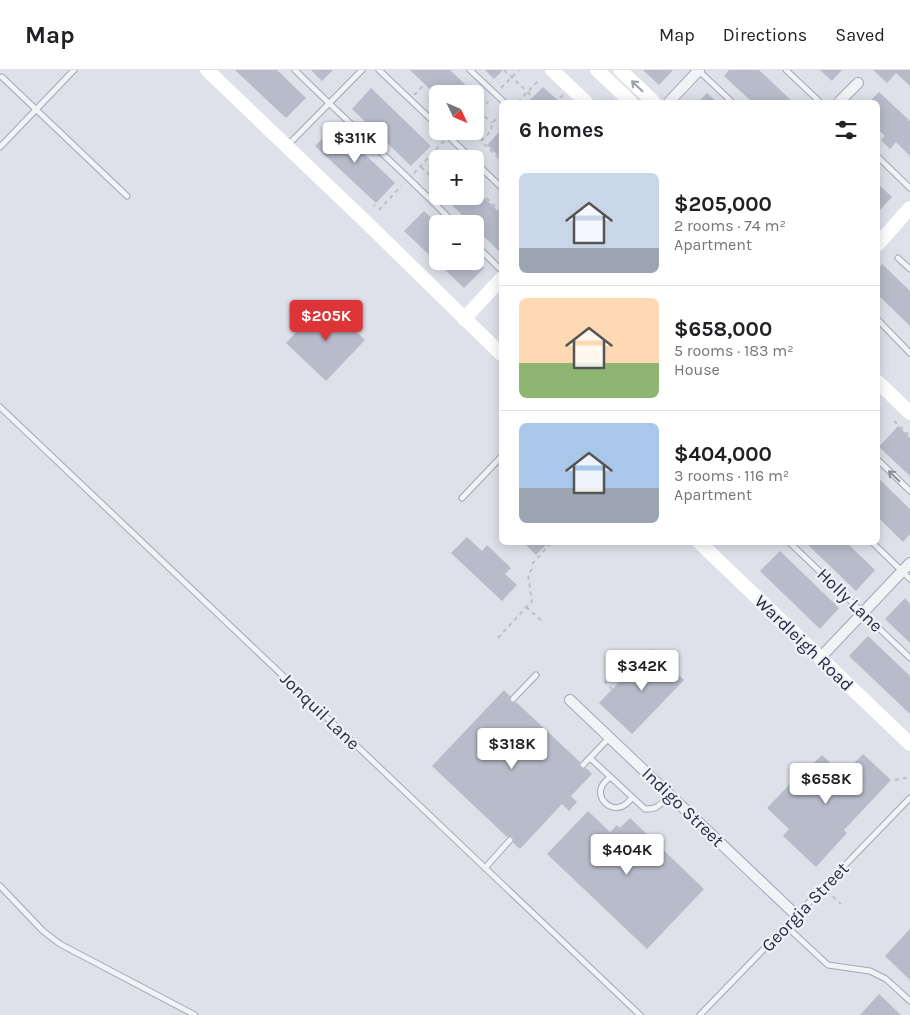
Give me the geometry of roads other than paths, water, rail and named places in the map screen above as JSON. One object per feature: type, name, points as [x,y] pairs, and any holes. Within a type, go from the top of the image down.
[{"type":"main road","points":[[207,70],[499,352]]},
{"type":"main road","points":[[552,70],[584,100]]},
{"type":"main road","points":[[597,70],[629,100]]},
{"type":"main road","points":[[620,70],[652,100]]},
{"type":"main road","points":[[880,240],[910,208]]},
{"type":"main road","points":[[464,318],[499,281]]},
{"type":"main road","points":[[880,384],[910,414]]},
{"type":"main road","name":"Wardleigh Road","points":[[702,545],[910,744]]},
{"type":"street","points":[[671,100],[699,70]]},
{"type":"street","points":[[841,100],[858,83]]},
{"type":"street","points":[[820,658],[910,563]]},
{"type":"street","name":"Indigo Street","points":[[570,700],[796,915]]},
{"type":"lane","points":[[0,147],[74,70]]},
{"type":"lane","points":[[295,70],[446,215]]},
{"type":"lane","points":[[287,146],[362,70]]},
{"type":"lane","points":[[379,70],[429,118]]},
{"type":"lane","points":[[470,70],[502,100]]},
{"type":"lane","points":[[699,70],[730,100]]},
{"type":"lane","points":[[786,70],[818,100]]},
{"type":"lane","points":[[2,77],[127,196]]},
{"type":"lane","points":[[452,140],[463,150]]},
{"type":"lane","points":[[880,159],[910,188]]},
{"type":"lane","points":[[484,171],[499,185]]},
{"type":"lane","points":[[484,253],[499,268]]},
{"type":"lane","points":[[898,258],[910,269]]},
{"type":"lane","points":[[880,322],[910,353]]},
{"type":"lane","name":"Jonquil Lane","points":[[0,407],[640,1015]]},
{"type":"lane","points":[[462,498],[499,459]]},
{"type":"lane","points":[[880,462],[910,491]]},
{"type":"lane","name":"Holly Lane","points":[[792,545],[910,658]]},
{"type":"lane","points":[[875,545],[910,579]]},
{"type":"lane","points":[[513,699],[536,675]]},
{"type":"lane","points":[[583,765],[610,738]]},
{"type":"lane","points":[[590,758],[645,809],[651,809],[660,805],[670,795]]},
{"type":"lane","points":[[610,777],[601,789],[604,803],[610,807],[618,808],[624,806],[632,798]]},
{"type":"lane","name":"Georgia Street","points":[[700,1015],[910,798]]},
{"type":"lane","points":[[485,868],[510,840]]},
{"type":"lane","points":[[0,886],[43,931],[60,944],[194,1015]]},
{"type":"lane","points":[[786,926],[828,964],[870,971],[886,979],[910,1001]]}]
